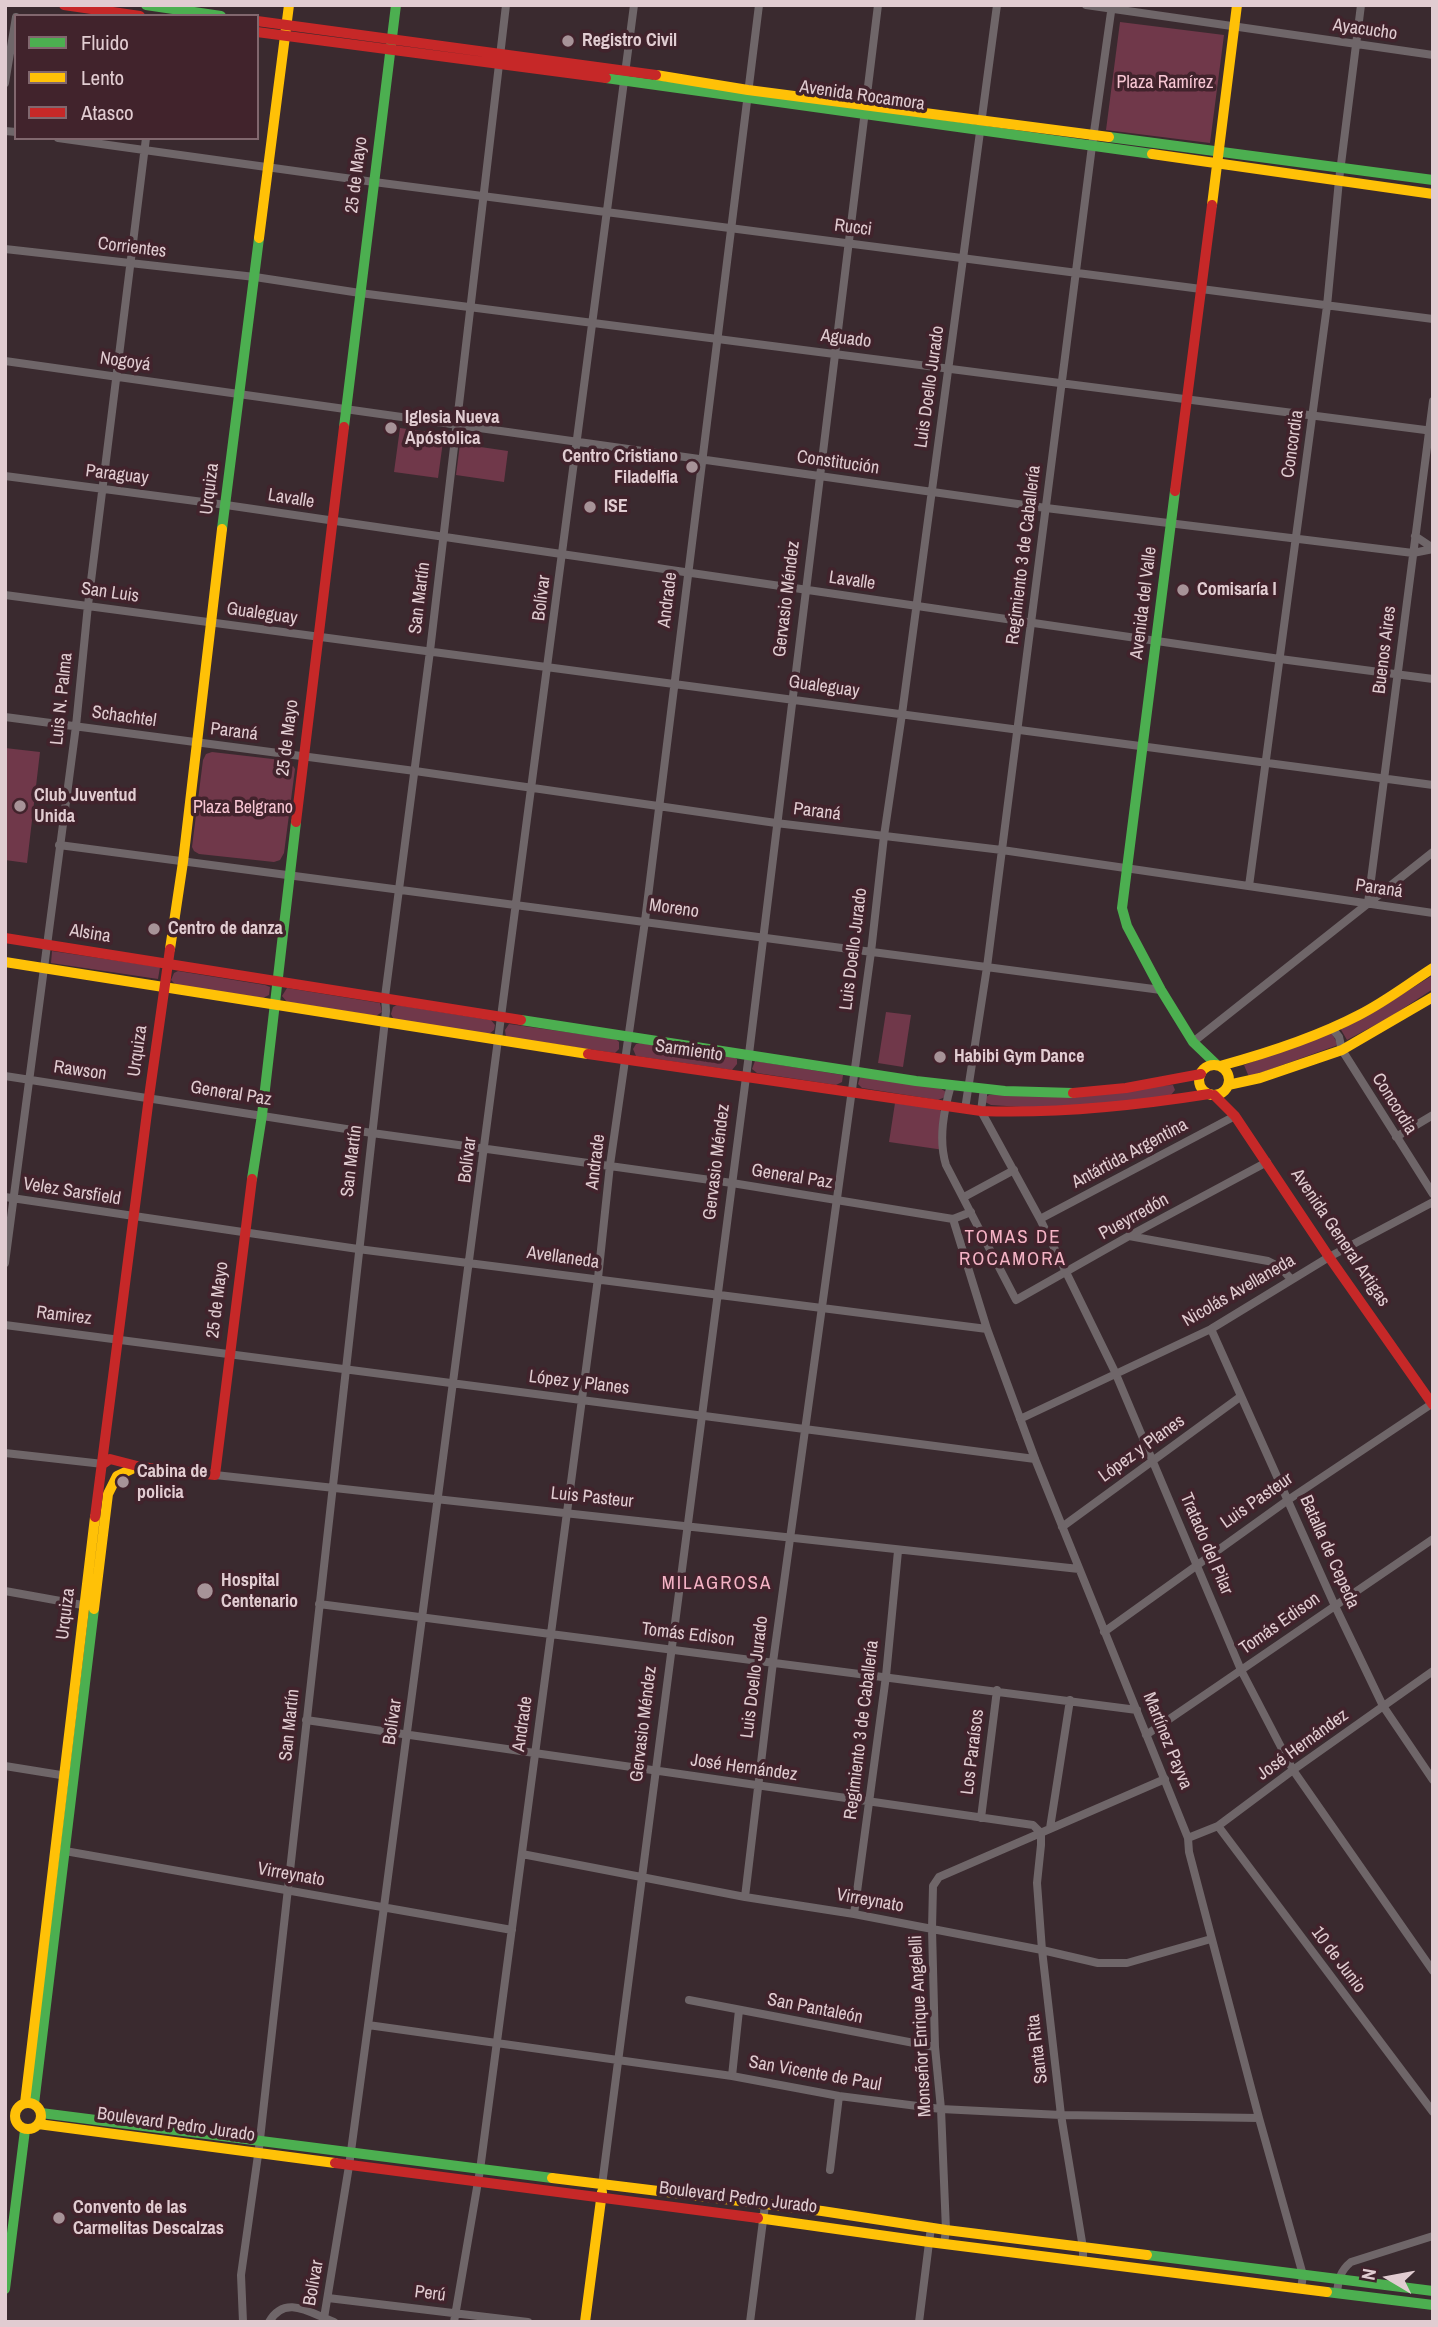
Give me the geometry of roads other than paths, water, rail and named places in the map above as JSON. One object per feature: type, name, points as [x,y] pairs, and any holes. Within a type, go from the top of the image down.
[{"type":"main road","points":[[64,5],[126,14]]},
{"type":"main road","points":[[146,5],[204,14]]},
{"type":"main road","name":"Urquiza","points":[[26,2111],[69,1776],[103,1464],[149,1097],[183,862],[289,5]]},
{"type":"main road","name":"25 de Mayo","points":[[215,1475],[244,1232],[262,1115],[303,757],[396,5]]},
{"type":"main road","name":"Avenida del Valle","points":[[1193,1042],[1127,926],[1122,908],[1237,5]]},
{"type":"main road","points":[[259,22],[286,30]]},
{"type":"main road","points":[[259,32],[286,30]]},
{"type":"main road","name":"Avenida Rocamora","points":[[286,30],[391,39],[500,59],[1218,158],[1433,194]]},
{"type":"main road","name":"Avenida Rocamora","points":[[286,30],[390,51],[500,59]]},
{"type":"main road","name":"Avenida Rocamora","points":[[1218,158],[1341,167],[1433,180]]},
{"type":"main road","name":"Alsina","points":[[5,938],[169,965]]},
{"type":"main road","points":[[5,962],[165,988]]},
{"type":"main road","name":"Sarmiento","points":[[169,965],[969,1087],[1066,1092],[1119,1088],[1175,1080],[1201,1073]]},
{"type":"main road","points":[[1201,1073],[1209,1066],[1308,1038],[1332,1028],[1379,1004],[1433,968]]},
{"type":"main road","name":"Sarmiento","points":[[165,988],[498,1041],[981,1111],[1052,1113],[1120,1108],[1211,1094]]},
{"type":"main road","points":[[1193,1042],[1201,1073],[1201,1087],[1211,1094],[1223,1092],[1228,1086],[1342,1050],[1433,997]]},
{"type":"main road","points":[[1193,1042],[1228,1075],[1235,1116]]},
{"type":"main road","name":"Avenida General Artigas","points":[[1211,1094],[1235,1116],[1432,1404]]},
{"type":"main road","name":"Luis Pasteur","points":[[103,1464],[110,1459],[141,1467],[215,1475]]},
{"type":"main road","name":"Urquiza","points":[[89,1606],[108,1493],[113,1479],[123,1470],[141,1467]]},
{"type":"main road","name":"Urquiza","points":[[26,2111],[65,1851],[69,1776]]},
{"type":"main road","points":[[5,2289],[16,2126],[14,2118],[26,2111],[33,2129],[16,2126]]},
{"type":"main road","name":"Boulevard Pedro Jurado","points":[[26,2111],[260,2141],[478,2182],[1433,2305]]},
{"type":"main road","name":"Boulevard Pedro Jurado","points":[[26,2111],[259,2154],[480,2170],[1433,2291]]},
{"type":"main road","name":"Gervasio Méndez","points":[[585,2322],[603,2185]]},
{"type":"main road","points":[[1143,2269],[1145,2255]]},
{"type":"street","name":"San Martín","points":[[243,2322],[241,2275],[259,2154],[385,997],[430,651],[506,5]]},
{"type":"street","name":"Bolívar","points":[[324,2318],[350,2160],[471,1262],[635,5]]},
{"type":"street","name":"Andrade","points":[[455,2318],[480,2170],[598,1279],[610,1165],[630,1036],[759,5]]},
{"type":"street","name":"Gervasio Méndez","points":[[603,2185],[749,1054],[878,5]]},
{"type":"street","name":"Luis Doello Jurado","points":[[745,1897],[789,1538],[871,952],[884,836],[997,5]]},
{"type":"street","name":"Ayacucho","points":[[1086,5],[1433,55]]},
{"type":"street","name":"Concordia","points":[[1250,886],[1327,306],[1339,180],[1362,5]]},
{"type":"street","name":"Regimiento 3 de Caballería","points":[[965,1109],[1002,850],[1112,7]]},
{"type":"street","points":[[5,83],[14,29]]},
{"type":"street","name":"Rucci","points":[[71,140],[1433,320]]},
{"type":"street","name":"Luis N. Palma","points":[[5,1263],[9,1198],[76,726],[88,606],[146,140]]},
{"type":"street","name":"Corrientes","points":[[5,248],[255,277]]},
{"type":"street","name":"Aguado","points":[[255,277],[360,293],[1431,431]]},
{"type":"street","name":"Nogoyá","points":[[5,361],[240,394]]},
{"type":"street","name":"Constitución","points":[[240,394],[1046,508],[1413,553],[1433,549]]},
{"type":"street","name":"Buenos Aires","points":[[1368,903],[1433,401]]},
{"type":"street","name":"Paraguay","points":[[5,476],[226,505]]},
{"type":"street","name":"Lavalle","points":[[226,505],[917,607],[1433,678]]},
{"type":"street","name":"Constitución","points":[[1415,536],[1433,549]]},
{"type":"street","name":"San Luis","points":[[5,595],[211,623]]},
{"type":"street","name":"Gualeguay","points":[[211,623],[1433,785]]},
{"type":"street","name":"Schachtel","points":[[5,717],[197,743]]},
{"type":"street","name":"Paraná","points":[[197,743],[415,771],[776,823],[1127,867],[1433,913]]},
{"type":"street","name":"Moreno","points":[[60,845],[1161,990]]},
{"type":"street","points":[[1193,1042],[1433,852]]},
{"type":"street","name":"Concordia","points":[[1332,1028],[1339,1037],[1342,1050],[1433,1195]]},
{"type":"street","name":"Rawson","points":[[5,1076],[149,1097]]},
{"type":"street","points":[[951,1085],[945,1107],[943,1154],[971,1212],[953,1219]]},
{"type":"street","points":[[981,1111],[984,1088]]},
{"type":"street","name":"General Paz","points":[[149,1097],[372,1133],[732,1183],[953,1219]]},
{"type":"street","name":"Tratado del Pilar","points":[[981,1111],[1040,1219],[1115,1372],[1241,1670],[1293,1770],[1433,1971]]},
{"type":"street","points":[[1396,1137],[1433,1115]]},
{"type":"street","name":"Antártida Argentina","points":[[1040,1219],[1235,1116]]},
{"type":"street","name":"Pueyrredón","points":[[971,1212],[1016,1300],[1267,1162]]},
{"type":"street","points":[[964,1197],[1014,1170]]},
{"type":"street","name":"Velez Sarsfield","points":[[9,1198],[134,1218]]},
{"type":"street","name":"Nicolás Avellaneda","points":[[1020,1419],[1210,1329],[1329,1257],[1433,1202]]},
{"type":"street","name":"Avellaneda","points":[[134,1218],[987,1329]]},
{"type":"street","name":"Martínez Payva","points":[[953,1219],[987,1329],[1035,1459],[1188,1838],[1189,1852],[1211,1939],[1303,2275],[1300,2289]]},
{"type":"street","points":[[1129,1236],[1268,1261],[1280,1267],[1291,1279]]},
{"type":"street","name":"Ramirez","points":[[5,1325],[119,1339]]},
{"type":"street","name":"Batalla de Cepeda","points":[[1210,1329],[1383,1706],[1433,1780]]},
{"type":"street","name":"López y Planes","points":[[119,1339],[1035,1459]]},
{"type":"street","name":"López y Planes","points":[[1062,1527],[1240,1397]]},
{"type":"street","name":"Luis Pasteur","points":[[1104,1632],[1288,1500],[1432,1404]]},
{"type":"street","points":[[5,1452],[103,1464]]},
{"type":"street","name":"Luis Pasteur","points":[[215,1475],[1079,1569]]},
{"type":"street","name":"Tomás Edison","points":[[1146,1735],[1433,1539]]},
{"type":"street","name":"Regimiento 3 de Caballería","points":[[854,1914],[886,1676],[898,1550]]},
{"type":"street","points":[[5,1591],[89,1606]]},
{"type":"street","name":"Tomás Edison","points":[[319,1604],[1137,1710]]},
{"type":"street","name":"José Hernández","points":[[1188,1838],[1218,1826],[1433,1671]]},
{"type":"street","name":"Los Paraísos","points":[[981,1818],[997,1690]]},
{"type":"street","points":[[1050,1828],[1070,1700]]},
{"type":"street","name":"José Hernández","points":[[306,1720],[1033,1825],[1041,1833]]},
{"type":"street","points":[[5,1766],[69,1776]]},
{"type":"street","points":[[1041,1833],[1165,1779]]},
{"type":"street","name":"10 de Junio","points":[[1218,1826],[1433,2112]]},
{"type":"street","name":"Monseñor Enrique Angelelli","points":[[944,2244],[946,2230],[941,2109],[935,2047],[933,1886],[939,1877],[1041,1833]]},
{"type":"street","name":"Santa Rita","points":[[1041,1833],[1037,1884],[1042,1950],[1061,2115],[1083,2261]]},
{"type":"street","name":"Virreynato","points":[[65,1851],[512,1930]]},
{"type":"street","name":"Virreynato","points":[[522,1854],[745,1897],[854,1914],[1113,1965],[1211,1939]]},
{"type":"street","name":"San Pantaleón","points":[[689,2000],[935,2047]]},
{"type":"street","points":[[732,2076],[740,2010]]},
{"type":"street","name":"San Vicente de Paul","points":[[368,2025],[732,2076],[839,2096],[941,2109],[1061,2115],[1259,2118]]},
{"type":"street","points":[[830,2170],[839,2096]]},
{"type":"street","points":[[750,2322],[765,2205]]},
{"type":"street","points":[[919,2322],[931,2227]]},
{"type":"street","points":[[1337,2294],[1338,2279],[1343,2268],[1351,2262],[1433,2236]]},
{"type":"street","name":"Perú","points":[[328,2298],[455,2318],[528,2322]]},
{"type":"street","points":[[269,2322],[281,2307],[291,2305],[334,2322]]},
{"type":"place","name":"Registro Civil","points":[[568,41]]},
{"type":"place","name":"Iglesia Nueva Apóstolica","points":[[391,428]]},
{"type":"place","name":"Centro Cristiano Filadelfia","points":[[692,467]]},
{"type":"place","name":"ISE","points":[[590,507]]},
{"type":"place","name":"Comisaría I","points":[[1183,590]]},
{"type":"place","name":"Club Juventud Unida","points":[[20,806]]},
{"type":"place","name":"Centro de danza","points":[[154,929]]},
{"type":"place","name":"Habibi Gym Dance","points":[[940,1057]]},
{"type":"place","name":"Cabina de policia","points":[[123,1482]]},
{"type":"place","name":"Hospital Centenario","points":[[205,1591]]},
{"type":"place","name":"Convento de las Carmelitas Descalzas","points":[[59,2218]]},
{"type":"district","name":"TOMAS DE ROCAMORA","points":[[1013,1249]]},
{"type":"district","name":"MILAGROSA","points":[[717,1584]]},
{"type":"park label","name":"Plaza Ramírez","points":[[1165,83]]},
{"type":"park label","name":"Plaza Belgrano","points":[[243,808]]}]
